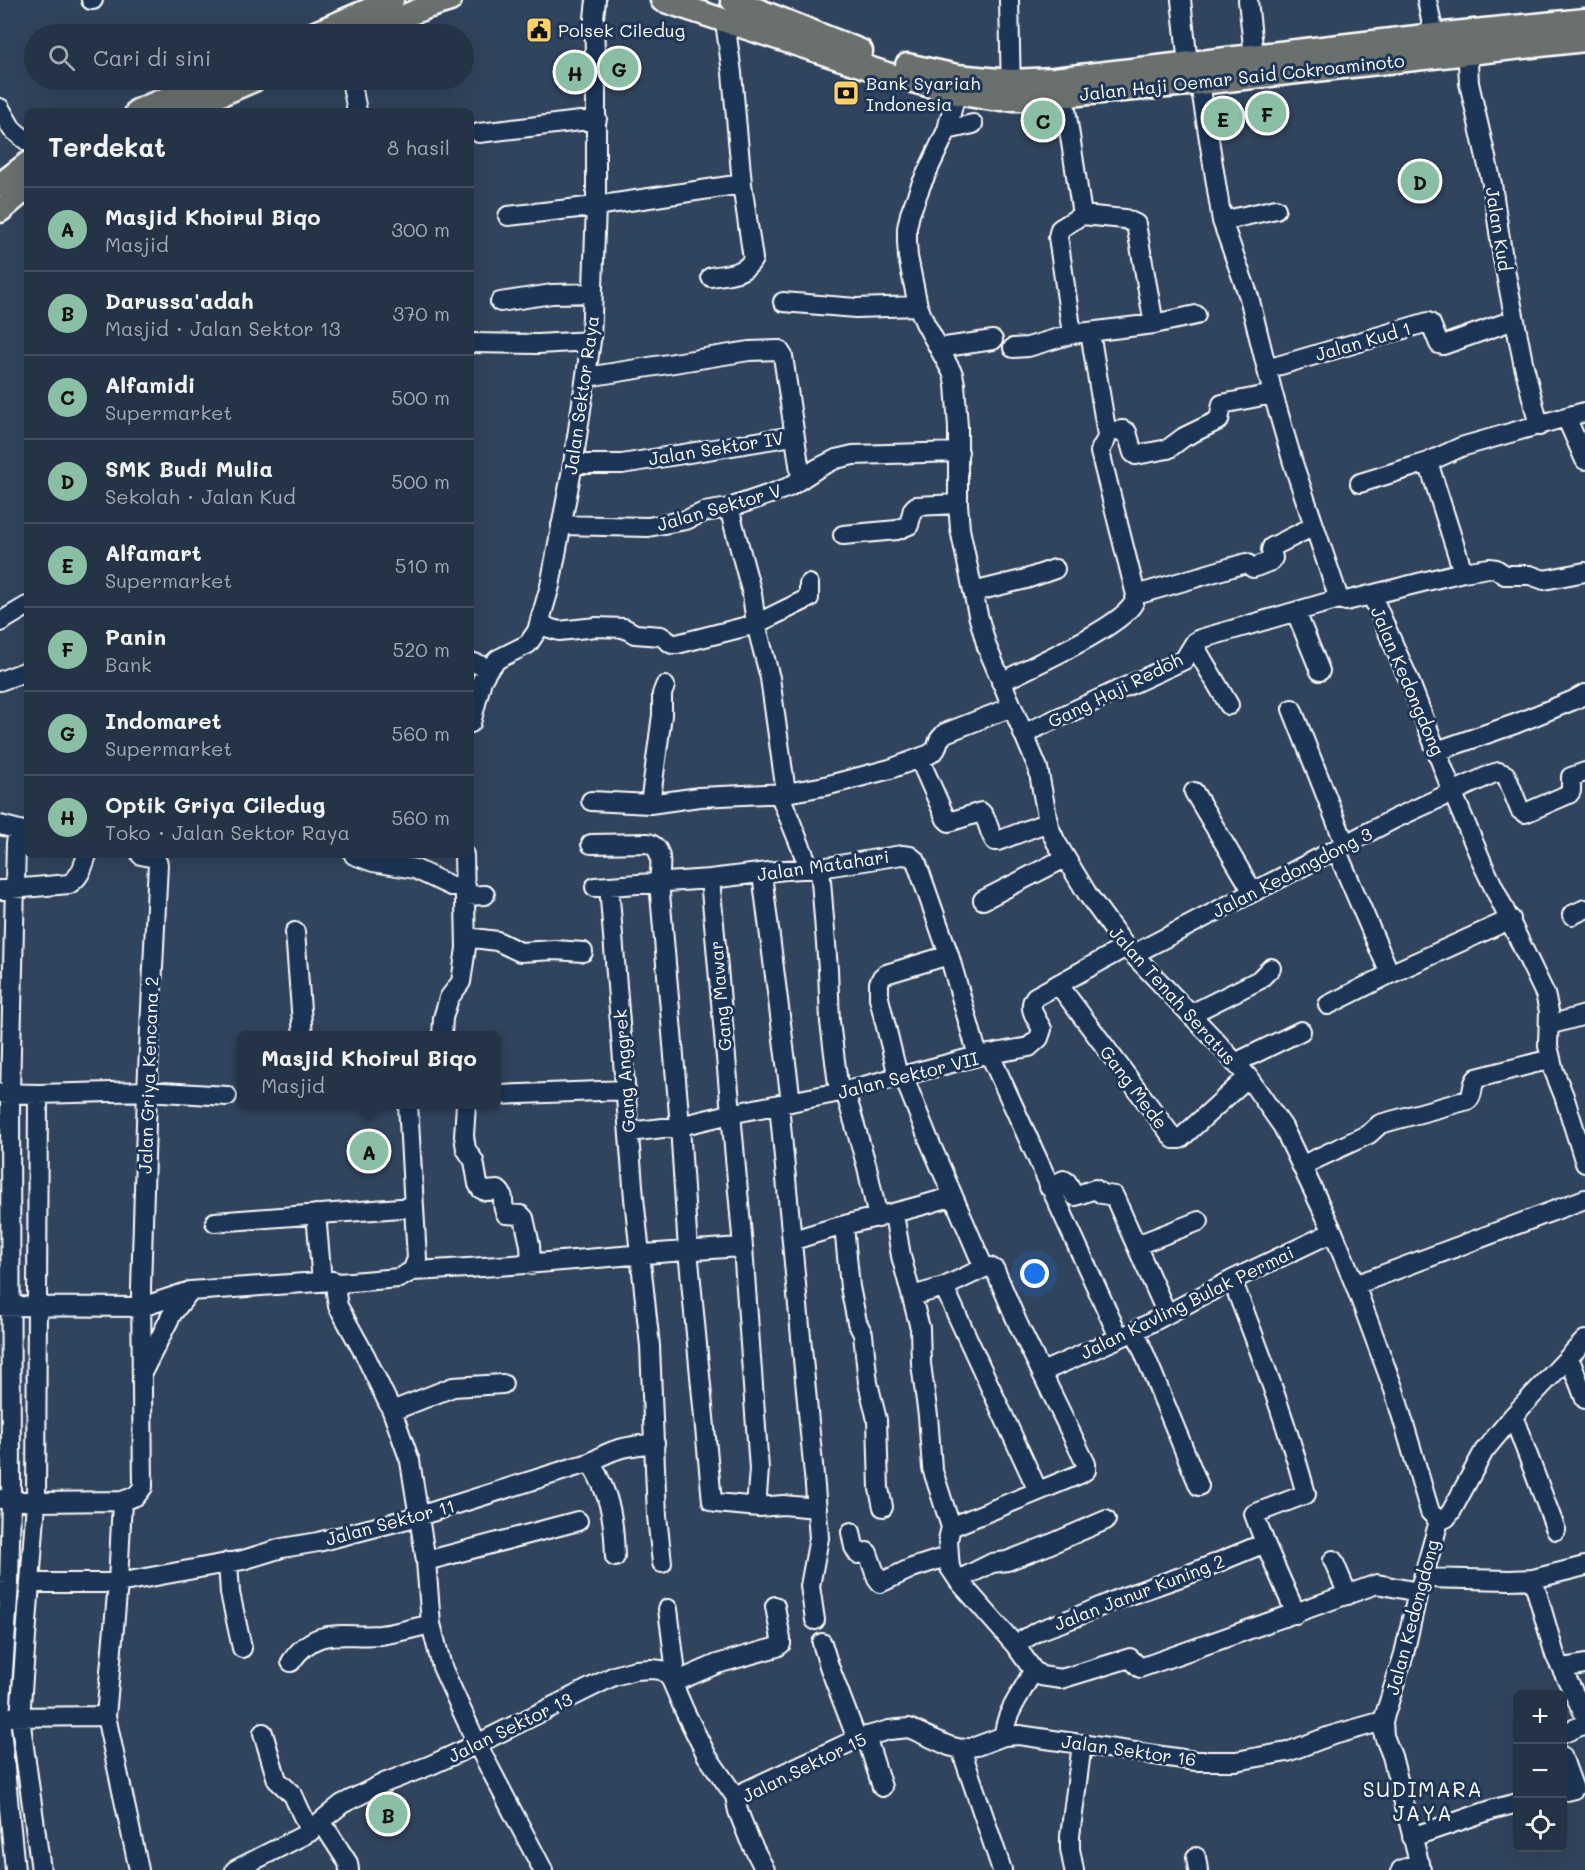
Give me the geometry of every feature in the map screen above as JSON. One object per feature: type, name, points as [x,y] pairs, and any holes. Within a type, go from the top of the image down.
[{"type":"main road","name":"Jalan Haji Oemar Said Cokroaminoto","points":[[662,0],[733,6],[992,99],[1011,90],[1054,79],[1194,74],[1254,56],[1343,56]]},
{"type":"main road","points":[[343,24],[400,5],[440,2]]},
{"type":"main road","points":[[373,24],[400,5]]},
{"type":"main road","name":"Jalan Haji Oemar Said Cokroaminoto","points":[[1011,90],[1064,96],[1194,74],[1467,42],[1585,20]]},
{"type":"main road","name":"Jalan Haji Oemar Said Cokroaminoto","points":[[1467,42],[1585,40]]},
{"type":"main road","points":[[144,108],[186,90]]},
{"type":"main road","points":[[189,108],[231,90]]},
{"type":"main road","points":[[0,211],[10,183],[24,167]]},
{"type":"street","name":"Jalan Sektor Raya","points":[[489,668],[498,659],[528,644],[537,631],[550,586],[573,464],[591,341],[596,206],[597,119],[594,18],[596,0]]},
{"type":"street","points":[[1009,0],[1011,90]]},
{"type":"street","points":[[1181,0],[1222,221],[1250,297],[1273,394],[1339,599]]},
{"type":"street","points":[[1248,0],[1254,56]]},
{"type":"street","points":[[1427,0],[1434,46]]},
{"type":"street","points":[[711,277],[738,273],[753,260],[742,184],[732,73],[733,6]]},
{"type":"street","name":"Jalan Kud","points":[[1467,42],[1469,83],[1492,184],[1514,320],[1539,426]]},
{"type":"street","name":"Jalan Tenah Seratus","points":[[957,85],[947,130],[915,198],[907,228],[908,257],[918,306],[953,374],[959,452],[960,529],[987,648],[1038,768],[1048,822],[1065,858],[1088,895],[1130,951],[1248,1077],[1283,1127],[1303,1165],[1355,1285],[1394,1390],[1430,1512],[1439,1521]]},
{"type":"street","points":[[353,90],[356,108]]},
{"type":"street","points":[[1064,96],[1082,215]]},
{"type":"street","points":[[0,108],[12,129],[24,139]]},
{"type":"street","points":[[479,133],[597,119]]},
{"type":"street","points":[[947,130],[973,124]]},
{"type":"street","points":[[508,216],[596,206],[742,184]]},
{"type":"street","points":[[1222,221],[1276,209]]},
{"type":"street","points":[[1001,682],[1108,626],[1129,609],[1136,595],[1100,452],[1106,441],[1107,432],[1058,237],[1060,229],[1082,215],[1125,219],[1136,224],[1154,324]]},
{"type":"street","points":[[500,302],[552,294],[593,293]]},
{"type":"street","points":[[783,302],[856,308],[918,306]]},
{"type":"street","points":[[1013,348],[1028,347],[1081,333],[1154,324],[1196,315]]},
{"type":"street","name":"Jalan Kud 1","points":[[1267,369],[1428,322],[1439,344],[1443,345],[1514,320]]},
{"type":"street","points":[[939,348],[993,340]]},
{"type":"street","points":[[474,343],[538,344],[591,341]]},
{"type":"street","name":"Jalan Sektor IV","points":[[573,464],[622,464],[793,436],[783,356],[779,350],[749,351],[586,377]]},
{"type":"street","points":[[1107,432],[1123,430],[1127,432],[1133,453],[1136,455],[1166,450],[1184,437],[1219,420],[1222,404],[1273,394]]},
{"type":"street","points":[[1360,483],[1428,462],[1461,447],[1585,412]]},
{"type":"street","points":[[1566,417],[1585,460]]},
{"type":"street","points":[[793,436],[801,478]]},
{"type":"street","name":"Jalan Sektor V","points":[[561,525],[648,527],[686,520],[716,509],[729,508],[789,487],[836,459],[853,455],[959,452]]},
{"type":"street","points":[[1428,462],[1463,572]]},
{"type":"street","points":[[843,535],[904,528],[909,525],[916,506],[958,504]]},
{"type":"street","points":[[729,508],[752,594],[756,624],[770,678],[783,793],[814,868],[828,969],[830,1022],[842,1091],[867,1167],[901,1256],[920,1328],[921,1364],[932,1468],[951,1527],[948,1540],[950,1568],[958,1580],[1015,1645],[1033,1670],[1041,1676],[1061,1679],[1128,1658],[1140,1668],[1160,1662],[1377,1584],[1421,1585],[1533,1579],[1585,1566]]},
{"type":"street","points":[[1136,595],[1246,563],[1253,568],[1271,561],[1272,547],[1314,526]]},
{"type":"street","points":[[973,592],[1026,579],[1055,568]]},
{"type":"street","points":[[1372,596],[1463,572],[1494,568],[1505,575],[1530,575],[1544,580],[1585,572]]},
{"type":"street","points":[[540,622],[559,631],[596,627],[624,628],[635,634],[661,636],[672,644],[756,624],[809,598],[809,584]]},
{"type":"street","name":"Jalan Kedongdong","points":[[1339,599],[1346,602],[1372,596],[1410,680],[1484,867],[1511,919],[1549,1005],[1548,1046],[1585,1163]]},
{"type":"street","name":"Gang Haji Redoh","points":[[1023,734],[1184,660],[1200,639],[1339,599]]},
{"type":"street","points":[[0,622],[24,608]]},
{"type":"street","points":[[1296,612],[1320,671]]},
{"type":"street","points":[[1194,645],[1229,705]]},
{"type":"street","points":[[474,663],[489,668],[483,680],[474,712]]},
{"type":"street","points":[[0,681],[24,672]]},
{"type":"street","points":[[650,804],[664,686]]},
{"type":"street","points":[[1437,751],[1515,724],[1585,694]]},
{"type":"street","points":[[591,801],[650,804],[699,797],[783,793],[859,778],[934,752],[941,736],[945,733],[1012,707]]},
{"type":"street","points":[[1292,709],[1341,847],[1390,974]]},
{"type":"street","points":[[919,758],[949,822],[981,812],[986,817],[995,841],[1048,822]]},
{"type":"street","name":"Jalan Kedongdong 3","points":[[1130,951],[1253,892],[1452,791],[1492,774],[1503,773],[1520,810],[1525,813],[1569,794],[1571,777],[1585,772]]},
{"type":"street","points":[[1194,792],[1253,892]]},
{"type":"street","points":[[0,825],[23,832],[16,843],[8,889],[5,1306],[6,1500],[9,1583],[2,1634],[0,1717],[15,1870]]},
{"type":"street","points":[[591,844],[654,844],[661,858],[659,882],[688,1250],[711,1501],[759,1507],[783,1505],[817,1508]]},
{"type":"street","name":"Jalan Matahari","points":[[602,887],[762,874],[902,855],[916,861],[984,1055],[1049,1187],[1127,1334],[1199,1486]]},
{"type":"street","points":[[8,889],[69,884],[81,872],[86,858]]},
{"type":"street","name":"Jalan Griya Kencana 2","points":[[122,1501],[136,1496],[143,1487],[142,1307],[154,858]]},
{"type":"street","points":[[363,858],[415,869],[451,886],[485,895]]},
{"type":"street","points":[[442,1031],[443,1018],[449,998],[461,982],[466,948],[464,858]]},
{"type":"street","points":[[983,900],[1065,858]]},
{"type":"street","points":[[762,874],[785,1103],[792,1241],[817,1508],[819,1538],[810,1586],[816,1620]]},
{"type":"street","name":"Gang Mawar","points":[[710,879],[742,1247],[759,1469],[757,1495],[759,1507]]},
{"type":"street","name":"Gang Anggrek","points":[[602,887],[626,1090],[650,1346],[657,1516],[662,1563]]},
{"type":"street","points":[[1328,1005],[1511,919]]},
{"type":"street","points":[[295,932],[303,1031]]},
{"type":"street","points":[[466,937],[497,941],[520,952],[555,950],[583,952]]},
{"type":"street","name":"Jalan Sektor VII","points":[[629,1131],[680,1126],[842,1091],[984,1055],[1029,1047],[1042,1029],[1031,1008],[1035,997],[1130,951]]},
{"type":"street","points":[[949,955],[886,974],[879,983],[879,998],[900,1076],[984,1268]]},
{"type":"street","points":[[1191,1014],[1259,980],[1271,968]]},
{"type":"street","name":"Gang Mede","points":[[1058,984],[1174,1140],[1180,1138],[1248,1077]]},
{"type":"street","points":[[1549,1025],[1585,1015]]},
{"type":"street","points":[[1235,1063],[1301,1031]]},
{"type":"street","points":[[1303,1165],[1369,1134],[1384,1122],[1468,1100],[1472,1096],[1473,1083],[1477,1078],[1551,1059]]},
{"type":"street","points":[[501,1095],[626,1090]]},
{"type":"street","points":[[5,1093],[147,1091],[227,1096]]},
{"type":"street","points":[[38,1094],[36,1502],[20,1718],[41,1870]]},
{"type":"street","points":[[408,1109],[417,1259],[412,1271]]},
{"type":"street","points":[[466,1109],[465,1143],[474,1161],[478,1184],[485,1191],[498,1190],[502,1193],[506,1214],[521,1215],[524,1218],[530,1245],[531,1265]]},
{"type":"street","points":[[1049,1187],[1064,1180],[1075,1196],[1095,1188],[1102,1194],[1114,1196],[1167,1314]]},
{"type":"street","points":[[792,1241],[820,1231],[886,1216],[953,1196]]},
{"type":"street","points":[[1355,1285],[1585,1199]]},
{"type":"street","points":[[215,1222],[414,1208]]},
{"type":"street","points":[[316,1214],[330,1282],[336,1293],[338,1306],[392,1411],[410,1461],[426,1561],[431,1624],[442,1667],[477,1744],[543,1870]]},
{"type":"street","points":[[1137,1245],[1199,1221]]},
{"type":"street","points":[[844,1226],[850,1287],[857,1322],[863,1334],[868,1383],[877,1420],[879,1489],[883,1508]]},
{"type":"street","name":"Jalan Kavling Bulak Permai","points":[[1042,1372],[1127,1334],[1232,1280],[1333,1232]]},
{"type":"street","points":[[5,1306],[142,1307],[190,1291],[399,1278],[412,1271],[531,1265],[742,1247]]},
{"type":"street","points":[[912,1296],[944,1287],[990,1267],[998,1275],[1018,1324],[1086,1464],[1086,1470],[1080,1474],[951,1527]]},
{"type":"street","points":[[1232,1280],[1288,1430],[1306,1494],[1254,1514],[1296,1614]]},
{"type":"street","points":[[944,1287],[1038,1491]]},
{"type":"street","name":"Jalan Griya Kencana 2","points":[[142,1372],[172,1314],[190,1291]]},
{"type":"street","name":"Jalan Kedongdong","points":[[1383,1721],[1404,1654],[1439,1521],[1451,1512],[1484,1451],[1513,1416],[1585,1340]]},
{"type":"street","points":[[1569,1357],[1585,1399]]},
{"type":"street","points":[[392,1411],[453,1387],[503,1384]]},
{"type":"street","points":[[1513,1416],[1556,1530]]},
{"type":"street","name":"Jalan Sektor 11","points":[[118,1583],[243,1560],[282,1548],[318,1542],[419,1516],[578,1466],[591,1464],[611,1451],[655,1443]]},
{"type":"street","points":[[591,1464],[601,1480],[609,1501],[614,1524],[615,1557]]},
{"type":"street","points":[[6,1500],[122,1501],[118,1583],[106,1716],[139,1870]]},
{"type":"street","points":[[958,1580],[992,1563],[1007,1561],[1106,1520]]},
{"type":"street","points":[[426,1561],[578,1521]]},
{"type":"street","points":[[851,1532],[855,1551],[858,1554],[868,1553],[880,1583],[912,1568],[949,1556]]},
{"type":"street","name":"Jalan Janur Kuning 2","points":[[1015,1645],[1038,1631],[1265,1543]]},
{"type":"street","points":[[1333,1560],[1348,1595]]},
{"type":"street","points":[[228,1562],[230,1593],[242,1648]]},
{"type":"street","points":[[1533,1579],[1550,1639],[1585,1716]]},
{"type":"street","points":[[31,1583],[118,1583]]},
{"type":"street","points":[[671,1679],[744,1655],[777,1647],[781,1639],[775,1606]]},
{"type":"street","points":[[668,1609],[675,1665],[671,1679],[707,1756],[735,1796]]},
{"type":"street","points":[[291,1662],[305,1644],[323,1637],[345,1634],[382,1634],[431,1624]]},
{"type":"street","points":[[822,1643],[829,1666],[866,1736],[882,1787]]},
{"type":"street","points":[[1563,1668],[1585,1664]]},
{"type":"street","name":"Jalan Sektor 13","points":[[235,1870],[315,1826],[342,1804],[384,1783],[477,1744],[614,1676],[635,1670],[652,1669],[661,1670],[671,1679]]},
{"type":"street","points":[[1004,1736],[1004,1725],[1009,1713],[1033,1670]]},
{"type":"street","points":[[0,1717],[106,1716]]},
{"type":"street","points":[[1383,1721],[1384,1736],[1392,1756],[1420,1867],[1401,1870]]},
{"type":"street","name":"Jalan Sektor 16","points":[[961,1749],[1004,1736],[1019,1735],[1196,1761],[1236,1761],[1287,1752],[1330,1736],[1383,1721]]},
{"type":"street","points":[[1567,1732],[1585,1724]]},
{"type":"street","points":[[866,1736],[909,1728],[961,1749],[1002,1870]]},
{"type":"street","points":[[263,1733],[277,1780],[293,1795],[315,1826],[348,1863],[349,1870]]},
{"type":"street","name":"Jalan Sektor 15","points":[[765,1870],[749,1839],[735,1796],[866,1736]]},
{"type":"street","points":[[1074,1870],[1070,1836],[1082,1744]]},
{"type":"street","points":[[1412,1837],[1513,1804]]},
{"type":"place","name":"Polsek Ciledug","points":[[539,30]]},
{"type":"place","name":"Indomaret","points":[[619,68]]},
{"type":"place","name":"Optik Griya Ciledug","points":[[575,72]]},
{"type":"place","name":"Bank Syariah Indonesia","points":[[846,93]]},
{"type":"place","name":"Panin","points":[[1267,113]]},
{"type":"place","name":"Alfamart","points":[[1223,118]]},
{"type":"place","name":"Alfamidi","points":[[1043,120]]},
{"type":"place","name":"SMK Budi Mulia","points":[[1420,181]]},
{"type":"place","name":"Masjid Khoirul Biqo","points":[[369,1151]]},
{"type":"place","name":"Darussa'adah","points":[[388,1814]]},
{"type":"district","name":"SUDIMARA JAYA","points":[[1423,1800]]}]
